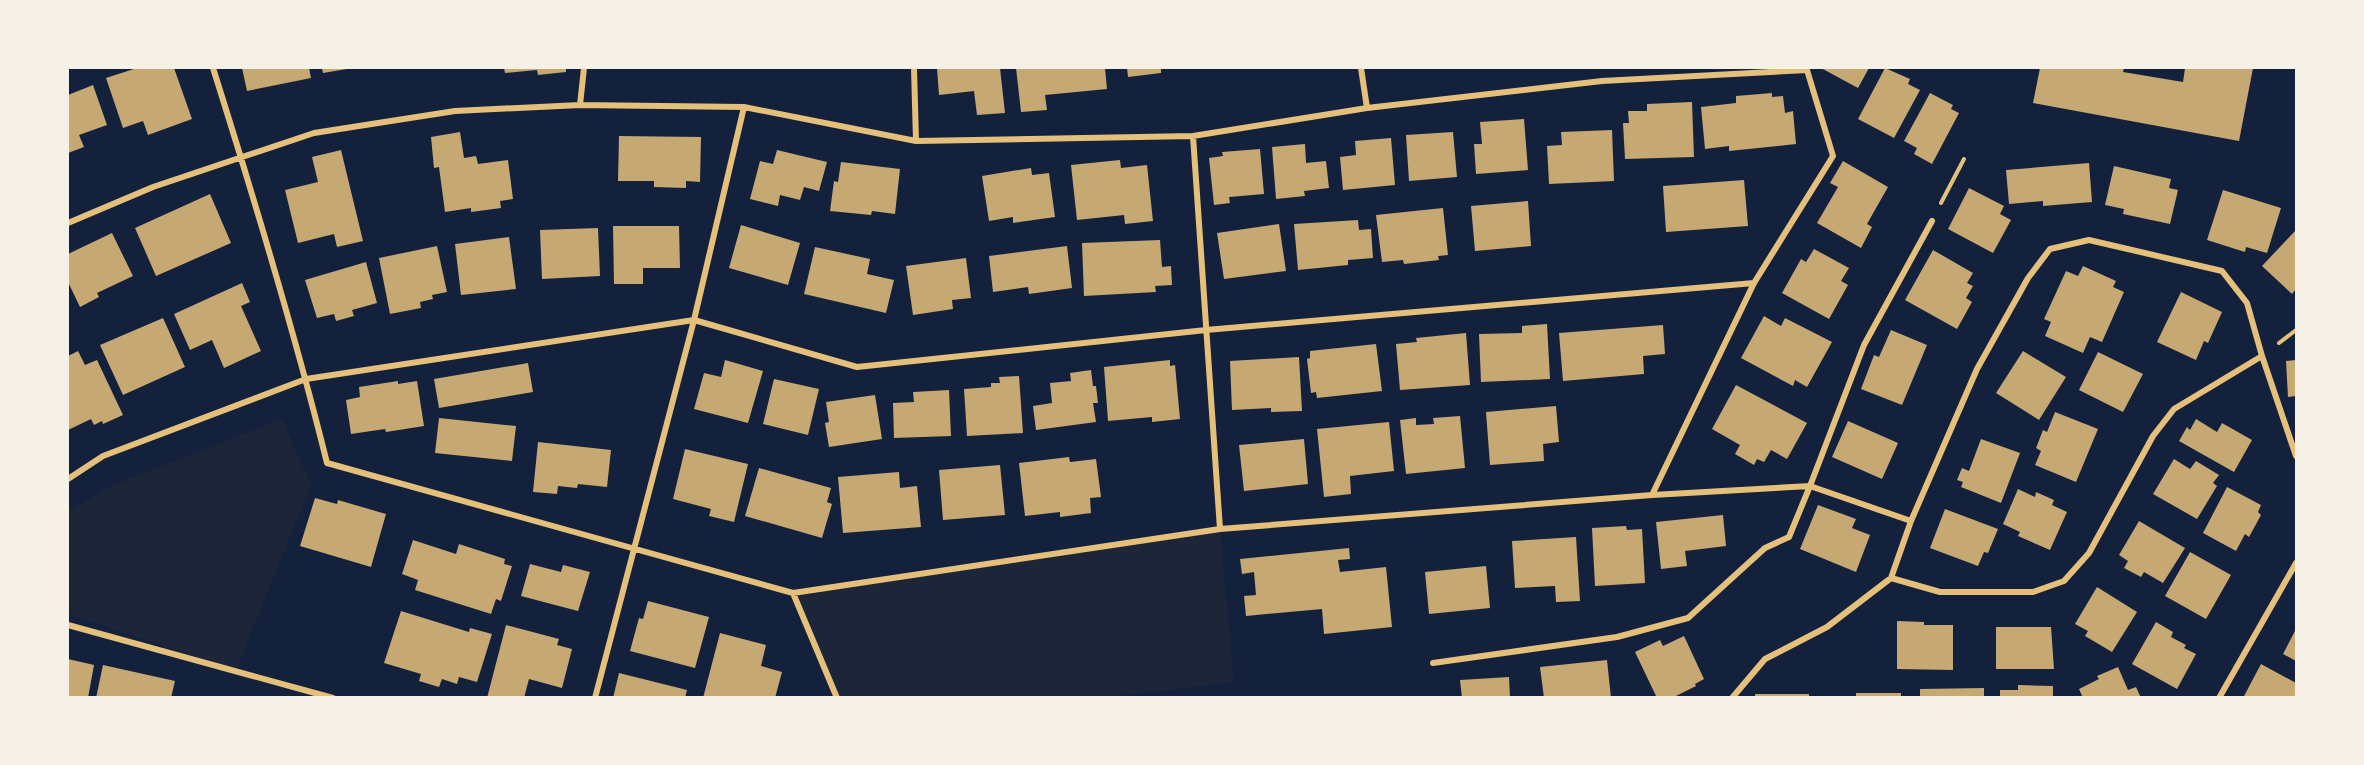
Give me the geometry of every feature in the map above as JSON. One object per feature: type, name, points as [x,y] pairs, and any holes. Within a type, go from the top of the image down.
[{"type":"street","points":[[213,68],[242,158],[306,379],[327,463],[793,593],[1220,529],[1652,495],[1810,486],[1911,521]]},
{"type":"street","points":[[580,105],[584,68]]},
{"type":"street","points":[[914,68],[916,141]]},
{"type":"street","points":[[1361,68],[1367,108]]},
{"type":"street","points":[[68,223],[153,187],[314,133],[443,112],[580,105],[744,107],[916,141],[1193,136],[1367,108],[1602,81],[1807,70],[1833,156],[1754,283],[1652,495]]},
{"type":"street","points":[[596,698],[694,320],[744,107]]},
{"type":"street","points":[[1193,136],[1220,529]]},
{"type":"street","points":[[1433,663],[1617,637],[1688,618],[1765,548],[1789,537],[1864,345],[1932,221]]},
{"type":"street","points":[[1732,698],[1765,659],[1827,627],[1891,578],[1911,521],[1977,369],[2028,278],[2050,249],[2089,240],[2222,271],[2247,303],[2262,356],[2296,456]]},
{"type":"street","points":[[68,479],[103,456],[306,379],[694,320],[858,367],[1206,330],[1754,283]]},
{"type":"street","points":[[1891,578],[1940,592],[2033,592],[2064,581],[2089,553],[2153,436],[2174,409],[2262,356]]},
{"type":"street","points":[[2219,698],[2296,563]]},
{"type":"street","points":[[793,593],[837,698]]},
{"type":"street","points":[[68,625],[333,698]]},
{"type":"path","points":[[1932,221],[1964,159]]},
{"type":"shaded area","points":[[282,419],[311,485],[236,670],[68,614],[68,511],[113,485]]},
{"type":"shaded area","points":[[1220,529],[1234,682],[1100,698],[837,697],[793,593]]},
{"type":"building","points":[[137,68],[174,68],[192,119],[148,135],[143,121],[123,128],[106,78]]},
{"type":"building","points":[[242,68],[309,68],[311,78],[247,91]]},
{"type":"building","points":[[322,68],[347,68],[347,69],[323,73]]},
{"type":"building","points":[[504,68],[566,68],[566,72],[538,75],[537,70],[505,73]]},
{"type":"building","points":[[937,68],[1000,68],[1005,113],[977,115],[974,91],[939,95]]},
{"type":"building","points":[[1016,68],[1105,68],[1107,89],[1045,95],[1047,110],[1021,112]]},
{"type":"building","points":[[1127,68],[1161,68],[1161,73],[1128,77]]},
{"type":"building","points":[[1821,68],[1869,68],[1858,88]]},
{"type":"building","points":[[1885,68],[1910,79],[1908,84],[1920,90],[1894,138],[1858,119]]},
{"type":"building","points":[[2040,68],[2124,68],[2123,72],[2183,82],[2185,68],[2253,68],[2239,141],[2033,103]]},
{"type":"building","points":[[93,85],[107,125],[79,135],[84,147],[68,153],[68,95]]},
{"type":"building","points":[[1772,93],[1772,97],[1783,96],[1785,113],[1793,111],[1796,144],[1729,151],[1729,146],[1705,149],[1701,107],[1736,103],[1736,96]]},
{"type":"building","points":[[1930,93],[1953,105],[1951,109],[1959,113],[1932,164],[1914,154],[1917,148],[1904,141]]},
{"type":"building","points":[[1692,102],[1694,157],[1625,159],[1623,123],[1629,123],[1628,111],[1647,111],[1647,104]]},
{"type":"building","points":[[1524,119],[1528,170],[1476,174],[1474,144],[1482,144],[1480,122]]},
{"type":"building","points":[[1612,130],[1614,181],[1549,184],[1547,146],[1562,145],[1561,132]]},
{"type":"building","points":[[460,132],[464,158],[476,156],[478,164],[508,160],[513,199],[500,201],[501,208],[471,212],[471,208],[445,212],[439,167],[434,168],[431,137]]},
{"type":"building","points":[[1453,132],[1457,177],[1409,181],[1406,135]]},
{"type":"building","points":[[619,136],[701,137],[700,182],[686,181],[686,188],[654,187],[654,181],[618,181]]},
{"type":"building","points":[[1391,138],[1395,185],[1343,190],[1340,157],[1356,155],[1355,141]]},
{"type":"building","points":[[1305,144],[1306,163],[1326,161],[1329,188],[1304,191],[1305,196],[1276,199],[1272,147]]},
{"type":"building","points":[[1260,149],[1264,194],[1229,197],[1230,203],[1214,205],[1209,158],[1223,156],[1222,152]]},
{"type":"building","points":[[341,150],[363,241],[337,247],[334,234],[298,243],[285,190],[318,182],[312,157]]},
{"type":"building","points":[[777,150],[827,162],[819,191],[804,187],[800,200],[780,195],[778,206],[750,199],[760,161],[773,164]]},
{"type":"building","points":[[1120,160],[1121,168],[1147,165],[1153,221],[1125,224],[1124,215],[1077,220],[1071,165]]},
{"type":"building","points":[[1843,161],[1888,187],[1867,224],[1872,227],[1861,248],[1817,223],[1838,187],[1830,183]]},
{"type":"building","points":[[841,162],[900,169],[895,214],[872,211],[871,215],[830,211],[834,181],[838,182]]},
{"type":"building","points":[[2089,163],[2092,202],[2043,206],[2043,201],[2009,204],[2006,170]]},
{"type":"building","points":[[2114,166],[2171,179],[2169,188],[2178,190],[2170,224],[2123,214],[2124,209],[2105,205]]},
{"type":"building","points":[[1031,168],[1032,175],[1049,173],[1055,217],[1013,223],[1013,217],[989,221],[982,176]]},
{"type":"building","points":[[1744,180],[1748,226],[1666,232],[1663,186]]},
{"type":"building","points":[[1969,188],[2004,206],[2000,214],[2011,220],[1993,253],[1948,229]]},
{"type":"building","points":[[2223,190],[2281,208],[2267,253],[2246,247],[2245,252],[2207,240]]},
{"type":"building","points":[[210,194],[231,243],[156,276],[135,228]]},
{"type":"building","points":[[1528,201],[1531,246],[1475,251],[1471,206]]},
{"type":"building","points":[[1443,208],[1448,255],[1438,256],[1439,260],[1404,264],[1403,260],[1382,262],[1376,215]]},
{"type":"building","points":[[1358,220],[1359,230],[1371,229],[1373,258],[1348,260],[1348,265],[1298,270],[1294,224]]},
{"type":"building","points":[[1279,224],[1286,271],[1224,279],[1217,233]]},
{"type":"building","points":[[741,225],[800,243],[788,285],[729,268]]},
{"type":"building","points":[[613,226],[679,226],[680,268],[643,268],[643,284],[614,284]]},
{"type":"building","points":[[598,228],[600,276],[542,279],[540,230]]},
{"type":"building","points":[[2296,230],[2296,289],[2292,294],[2262,266]]},
{"type":"building","points":[[112,233],[133,276],[97,293],[99,297],[80,307],[68,282],[68,254]]},
{"type":"building","points":[[509,237],[516,289],[461,295],[455,244]]},
{"type":"building","points":[[1160,240],[1162,267],[1171,266],[1172,285],[1155,286],[1156,292],[1084,296],[1082,243]]},
{"type":"building","points":[[437,246],[447,292],[432,295],[433,299],[420,302],[421,308],[390,314],[379,258]]},
{"type":"building","points":[[1067,246],[1072,288],[1029,294],[1028,287],[993,292],[989,256]]},
{"type":"building","points":[[815,247],[870,259],[867,274],[894,280],[886,313],[804,294]]},
{"type":"building","points":[[1814,249],[1849,268],[1841,281],[1848,285],[1829,319],[1782,293],[1801,259],[1806,262]]},
{"type":"building","points":[[1933,250],[1973,273],[1967,283],[1973,286],[1966,298],[1972,302],[1957,329],[1905,300]]},
{"type":"building","points":[[966,258],[971,298],[952,300],[953,309],[913,315],[906,266]]},
{"type":"building","points":[[366,262],[377,303],[352,310],[354,316],[336,321],[334,314],[317,318],[305,280]]},
{"type":"building","points":[[2083,266],[2116,281],[2113,287],[2124,292],[2102,342],[2090,337],[2083,353],[2045,336],[2051,322],[2044,319],[2066,271],[2078,276]]},
{"type":"building","points":[[242,283],[250,302],[241,306],[261,351],[224,368],[212,340],[190,350],[174,314]]},
{"type":"building","points":[[2181,292],[2222,312],[2208,343],[2204,341],[2196,360],[2157,342]]},
{"type":"building","points":[[1764,316],[1781,326],[1785,318],[1832,342],[1807,387],[1795,380],[1793,386],[1741,358]]},
{"type":"building","points":[[163,318],[185,367],[123,395],[100,345]]},
{"type":"building","points":[[1547,324],[1550,379],[1481,382],[1479,334],[1522,333],[1522,326]]},
{"type":"building","points":[[1663,325],[1665,354],[1643,356],[1644,374],[1563,381],[1559,333]]},
{"type":"building","points":[[1891,330],[1927,345],[1902,405],[1861,389],[1874,355],[1879,357]]},
{"type":"building","points":[[1466,333],[1470,385],[1400,390],[1396,344],[1417,342],[1416,338]]},
{"type":"building","points":[[1376,344],[1382,391],[1317,398],[1316,392],[1311,393],[1307,359],[1310,358],[1310,351]]},
{"type":"building","points":[[78,351],[85,365],[97,360],[123,415],[103,424],[102,421],[94,425],[91,419],[68,430],[68,356]]},
{"type":"building","points":[[2023,351],[2066,377],[2039,420],[1996,393]]},
{"type":"building","points":[[2098,352],[2143,374],[2123,412],[2079,390]]},
{"type":"building","points":[[1299,357],[1302,411],[1271,412],[1271,408],[1232,410],[1230,361]]},
{"type":"building","points":[[725,360],[763,371],[748,423],[694,409],[704,373],[721,377]]},
{"type":"building","points":[[1170,360],[1170,366],[1175,365],[1180,419],[1152,422],[1152,417],[1108,421],[1104,367]]},
{"type":"building","points":[[2296,360],[2296,396],[2288,397],[2286,361]]},
{"type":"building","points":[[528,363],[533,392],[439,408],[434,379]]},
{"type":"building","points":[[1091,370],[1098,403],[1093,403],[1096,422],[1036,430],[1033,406],[1052,403],[1050,383],[1071,381],[1070,373]]},
{"type":"building","points":[[1019,376],[1023,433],[967,436],[964,389],[991,387],[991,383],[1000,383],[999,377]]},
{"type":"building","points":[[774,379],[819,389],[808,435],[763,424]]},
{"type":"building","points":[[398,381],[398,384],[417,381],[424,426],[386,432],[385,429],[351,434],[346,400],[360,397],[359,387]]},
{"type":"building","points":[[1736,385],[1807,423],[1787,459],[1771,450],[1764,462],[1757,459],[1754,465],[1735,454],[1740,445],[1712,429]]},
{"type":"building","points":[[949,390],[951,436],[894,438],[893,403],[914,402],[913,392]]},
{"type":"building","points":[[875,395],[882,439],[829,447],[825,423],[829,422],[826,402]]},
{"type":"building","points":[[1556,406],[1559,442],[1543,444],[1544,461],[1490,465],[1486,412]]},
{"type":"building","points":[[2055,412],[2098,429],[2076,482],[2035,465],[2041,451],[2036,448],[2043,430],[2047,432]]},
{"type":"building","points":[[1460,416],[1465,468],[1406,474],[1400,420],[1416,418],[1416,425],[1434,424],[1433,418]]},
{"type":"building","points":[[439,418],[516,426],[512,461],[435,453]]},
{"type":"building","points":[[2196,419],[2217,432],[2222,423],[2252,440],[2234,472],[2179,441],[2187,427],[2190,430]]},
{"type":"building","points":[[1848,421],[1898,443],[1882,479],[1832,457]]},
{"type":"building","points":[[1389,422],[1394,471],[1350,476],[1351,494],[1324,497],[1317,429]]},
{"type":"building","points":[[1304,439],[1308,484],[1244,491],[1239,445]]},
{"type":"building","points":[[1981,439],[2020,453],[2001,503],[1961,487],[1963,482],[1957,480],[1962,468],[1969,471]]},
{"type":"building","points":[[538,442],[611,450],[607,487],[578,484],[577,488],[558,486],[557,494],[533,492]]},
{"type":"building","points":[[685,449],[748,464],[734,522],[709,516],[711,509],[673,499]]},
{"type":"building","points":[[1069,457],[1070,462],[1096,459],[1101,497],[1090,498],[1091,513],[1060,517],[1060,512],[1025,516],[1019,463]]},
{"type":"building","points":[[2174,459],[2190,469],[2196,461],[2219,475],[2213,483],[2217,486],[2197,519],[2153,494]]},
{"type":"building","points":[[1000,465],[1005,515],[943,520],[939,470]]},
{"type":"building","points":[[759,468],[831,488],[827,502],[832,504],[822,538],[745,516]]},
{"type":"building","points":[[899,472],[900,488],[917,486],[921,527],[843,533],[838,477]]},
{"type":"building","points":[[2227,487],[2261,505],[2258,512],[2261,515],[2249,537],[2245,534],[2236,551],[2203,533]]},
{"type":"building","points":[[2018,489],[2035,497],[2036,492],[2054,500],[2052,505],[2067,512],[2050,550],[2018,536],[2020,532],[2003,524]]},
{"type":"building","points":[[315,498],[337,504],[338,500],[386,514],[371,567],[300,546]]},
{"type":"building","points":[[1818,505],[1856,519],[1852,528],[1870,535],[1856,572],[1800,549]]},
{"type":"building","points":[[1945,509],[1998,529],[1988,553],[1984,552],[1978,566],[1930,548]]},
{"type":"building","points":[[1723,515],[1726,546],[1685,551],[1687,566],[1661,569],[1656,522]]},
{"type":"building","points":[[2139,521],[2185,548],[2163,583],[2144,572],[2141,577],[2124,568],[2128,561],[2119,555]]},
{"type":"building","points":[[1626,526],[1627,530],[1642,529],[1645,583],[1595,586],[1592,528]]},
{"type":"building","points":[[1576,537],[1580,601],[1556,602],[1555,586],[1515,588],[1512,541]]},
{"type":"building","points":[[413,540],[456,554],[459,544],[505,559],[504,564],[512,566],[501,601],[496,599],[491,614],[415,590],[418,580],[402,574]]},
{"type":"building","points":[[1349,548],[1350,559],[1338,560],[1340,572],[1386,567],[1392,627],[1324,634],[1322,609],[1246,616],[1244,596],[1256,595],[1254,572],[1242,574],[1240,559]]},
{"type":"building","points":[[2190,552],[2231,575],[2206,619],[2165,596]]},
{"type":"building","points":[[530,564],[561,572],[563,565],[590,572],[578,611],[521,596]]},
{"type":"building","points":[[1486,566],[1490,608],[1429,614],[1425,572]]},
{"type":"building","points":[[2097,587],[2137,612],[2112,652],[2085,636],[2088,631],[2075,624]]},
{"type":"building","points":[[648,601],[709,617],[695,668],[630,651],[639,618],[643,619]]},
{"type":"building","points":[[401,611],[469,632],[470,628],[492,634],[477,682],[459,677],[457,684],[442,679],[439,687],[419,681],[421,674],[384,663]]},
{"type":"building","points":[[1897,621],[1924,622],[1924,625],[1953,625],[1953,670],[1897,669]]},
{"type":"building","points":[[2156,622],[2173,632],[2171,637],[2186,645],[2184,648],[2196,654],[2177,689],[2132,664]]},
{"type":"building","points":[[506,625],[559,639],[557,645],[572,649],[562,688],[529,679],[524,698],[487,698]]},
{"type":"building","points":[[1996,627],[2051,627],[2054,669],[1996,669]]},
{"type":"building","points":[[2296,629],[2296,661],[2283,654]]},
{"type":"building","points":[[720,633],[766,645],[761,666],[782,672],[775,698],[703,698]]},
{"type":"building","points":[[1684,636],[1704,679],[1695,684],[1696,686],[1672,698],[1657,698],[1635,652],[1660,640],[1663,646]]},
{"type":"building","points":[[68,659],[94,665],[88,698],[68,698]]},
{"type":"building","points":[[1607,660],[1611,698],[1544,698],[1540,667]]},
{"type":"building","points":[[2261,664],[2296,683],[2296,698],[2243,698]]},
{"type":"building","points":[[103,665],[175,681],[171,698],[96,698]]},
{"type":"building","points":[[2118,667],[2128,690],[2136,687],[2141,698],[2083,698],[2079,689],[2099,679],[2097,676]]},
{"type":"building","points":[[619,673],[687,690],[685,698],[613,698]]},
{"type":"building","points":[[1509,677],[1510,698],[1462,698],[1460,680]]},
{"type":"building","points":[[2018,685],[2053,686],[2053,698],[2000,698],[2000,690],[2018,690]]},
{"type":"building","points":[[1984,688],[1984,698],[1920,698],[1920,689]]},
{"type":"building","points":[[1856,693],[1901,693],[1901,698],[1856,698]]},
{"type":"building","points":[[1755,694],[1809,694],[1809,698],[1755,698]]}]
